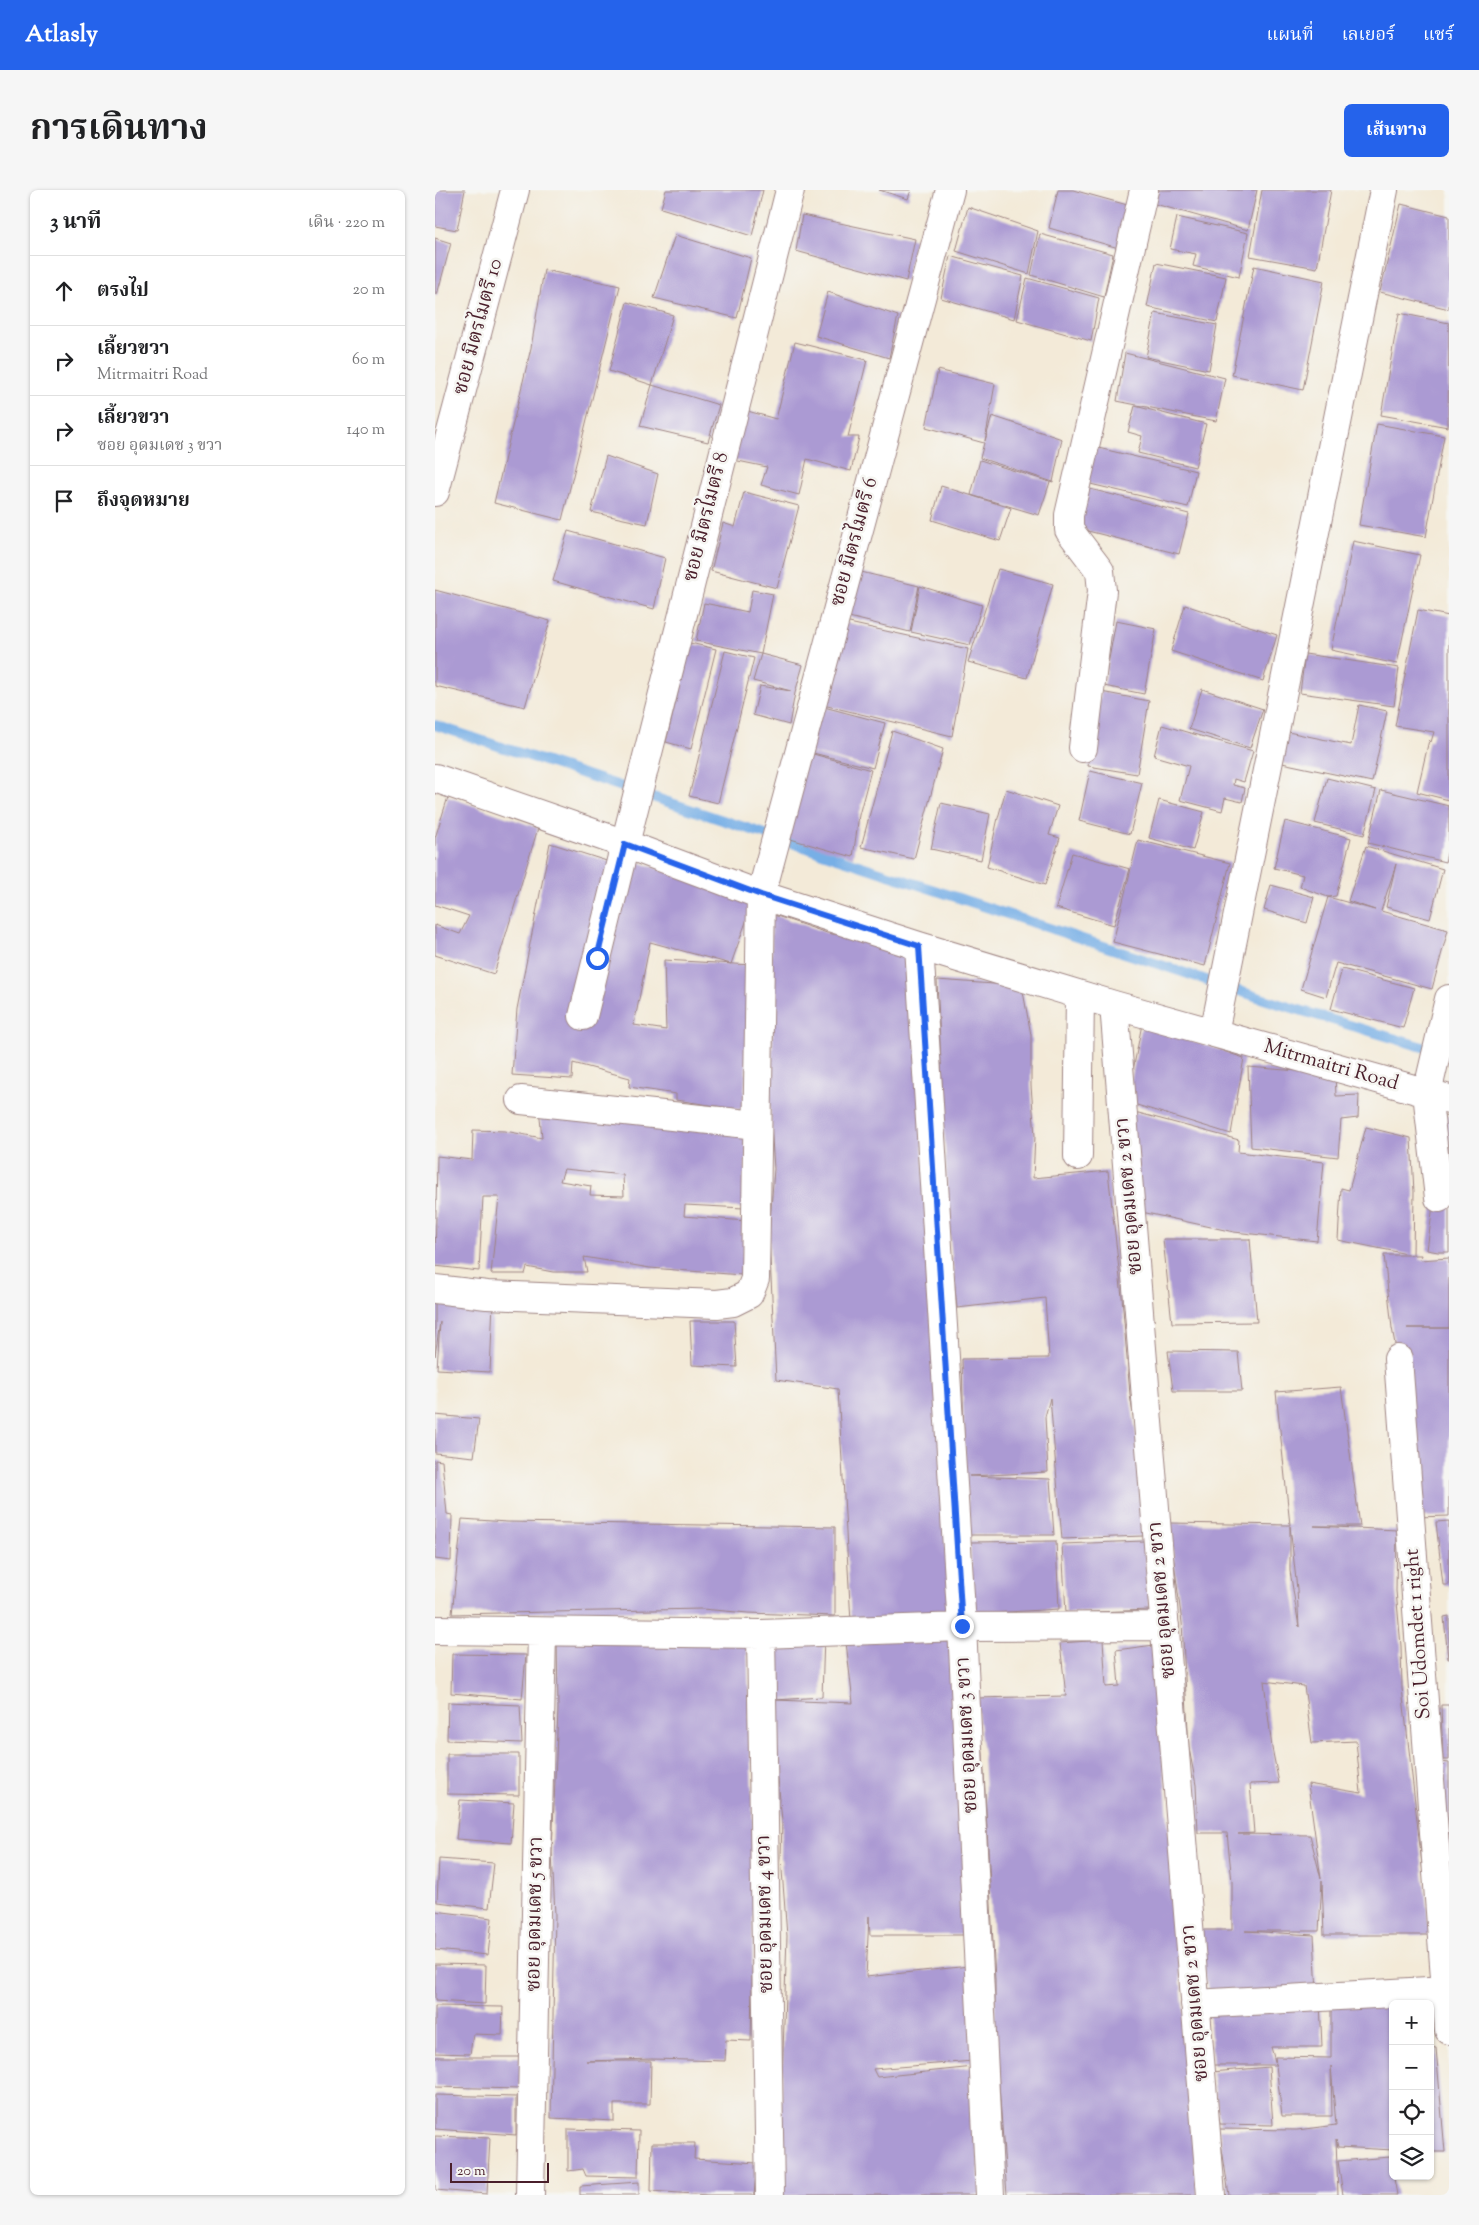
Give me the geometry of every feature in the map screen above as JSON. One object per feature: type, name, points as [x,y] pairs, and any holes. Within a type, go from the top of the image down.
[{"type":"street","name":"ซอย มิตรไมตรี 10","points":[[435,492],[515,190]]},
{"type":"street","name":"ซอย มิตรไมตรี 8","points":[[583,1016],[790,190]]},
{"type":"street","name":"ซอย มิตรไมตรี 6","points":[[435,1290],[487,1295],[717,1304],[733,1302],[749,1294],[755,1279],[761,895],[950,190]]},
{"type":"street","points":[[1083,748],[1102,591],[1100,571],[1069,530],[1069,515],[1144,190]]},
{"type":"street","points":[[1214,1033],[1384,190]]},
{"type":"street","points":[[435,778],[625,844],[761,895],[919,946]]},
{"type":"street","name":"Mitrmaitri Road","points":[[919,946],[1114,1005],[1438,1096]]},
{"type":"street","name":"ซอย อุดมเดช 3 ขวา","points":[[919,946],[962,1626],[990,2195]]},
{"type":"street","points":[[1078,1156],[1080,995]]},
{"type":"street","points":[[1439,1198],[1438,1096],[1449,999]]},
{"type":"street","name":"ซอย อุดมเดช 2 ขวา","points":[[1114,1005],[1211,2195]]},
{"type":"street","points":[[521,1100],[757,1125]]},
{"type":"street","name":"Soi Udomdet 1 right","points":[[1398,1359],[1449,2030]]},
{"type":"street","points":[[435,1630],[761,1634],[962,1626],[1165,1626]]},
{"type":"street","name":"ซอย อุดมเดช 5 ขวา","points":[[530,2195],[542,1632]]},
{"type":"street","name":"ซอย อุดมเดช 4 ขวา","points":[[761,1634],[770,2195]]},
{"type":"street","points":[[1195,2004],[1446,1990]]},
{"type":"building","points":[[435,190],[465,190],[457,230],[435,226]]},
{"type":"building","points":[[666,190],[763,190],[752,236],[661,208]]},
{"type":"building","points":[[879,190],[911,190],[908,199]]},
{"type":"building","points":[[1058,190],[1073,190],[1131,206],[1122,249],[1049,228]]},
{"type":"building","points":[[1159,190],[1257,190],[1248,230],[1155,204]]},
{"type":"building","points":[[1262,190],[1331,190],[1317,268],[1250,256]]},
{"type":"building","points":[[1401,204],[1449,216],[1449,309],[1380,292]]},
{"type":"building","points":[[968,207],[1038,231],[1029,274],[956,251]]},
{"type":"building","points":[[802,215],[915,239],[906,281],[796,251]]},
{"type":"building","points":[[1177,217],[1248,233],[1239,277],[1193,266],[1196,254],[1170,249]]},
{"type":"building","points":[[1040,234],[1113,254],[1104,297],[1031,275]]},
{"type":"building","points":[[675,235],[751,258],[737,318],[654,298]]},
{"type":"building","points":[[435,238],[451,243],[437,295],[435,294]]},
{"type":"building","points":[[950,256],[1023,276],[1014,319],[941,298]]},
{"type":"building","points":[[1156,263],[1226,277],[1217,322],[1147,307]]},
{"type":"building","points":[[1254,266],[1324,281],[1303,390],[1232,375]]},
{"type":"building","points":[[544,270],[620,286],[562,520],[494,503],[531,348]]},
{"type":"building","points":[[1027,278],[1099,298],[1091,341],[1017,320]]},
{"type":"building","points":[[828,292],[898,316],[889,358],[816,336]]},
{"type":"building","points":[[627,302],[673,315],[652,385],[609,371]]},
{"type":"building","points":[[1155,313],[1217,325],[1209,370],[1146,357]]},
{"type":"building","points":[[1399,313],[1449,323],[1448,427],[1381,415]]},
{"type":"building","points":[[795,342],[867,360],[848,437],[859,437],[851,471],[807,459],[799,495],[761,485],[767,467],[733,460],[744,410],[776,419]]},
{"type":"building","points":[[1125,353],[1225,378],[1216,421],[1117,401]]},
{"type":"building","points":[[938,370],[995,384],[985,441],[992,416],[1062,439],[1053,482],[980,458],[984,443],[926,427]]},
{"type":"building","points":[[652,385],[719,405],[708,442],[640,426]]},
{"type":"building","points":[[1135,406],[1206,424],[1195,467],[1138,453],[1142,436],[1128,432]]},
{"type":"building","points":[[1377,424],[1444,436],[1426,537],[1359,525]]},
{"type":"building","points":[[1094,447],[1196,471],[1188,507],[1086,483]]},
{"type":"building","points":[[606,456],[658,474],[647,524],[591,512]]},
{"type":"building","points":[[980,460],[1050,482],[1039,515],[971,495]]},
{"type":"building","points":[[941,486],[1011,508],[1000,541],[932,520]]},
{"type":"building","points":[[1086,488],[1189,514],[1179,554],[1076,528]]},
{"type":"building","points":[[744,492],[799,506],[777,588],[711,571],[723,523],[735,527]]},
{"type":"building","points":[[568,531],[665,558],[654,609],[553,581]]},
{"type":"building","points":[[1353,541],[1420,555],[1397,664],[1331,650]]},
{"type":"building","points":[[998,569],[1053,584],[1027,678],[968,662]]},
{"type":"building","points":[[857,571],[919,586],[910,632],[849,617]]},
{"type":"building","points":[[920,586],[982,605],[970,645],[911,632]]},
{"type":"building","points":[[435,590],[550,621],[525,707],[435,686]]},
{"type":"building","points":[[752,590],[773,594],[761,654],[696,641],[704,603],[748,612]]},
{"type":"building","points":[[1185,605],[1277,635],[1263,681],[1171,651]]},
{"type":"building","points":[[1418,610],[1449,616],[1449,800],[1417,792],[1429,740],[1431,742],[1434,732],[1395,726]]},
{"type":"building","points":[[840,621],[968,649],[952,736],[819,704]]},
{"type":"building","points":[[1116,621],[1156,629],[1144,694],[1104,686]]},
{"type":"building","points":[[690,643],[716,649],[691,749],[666,742]]},
{"type":"building","points":[[725,651],[754,658],[718,803],[689,796]]},
{"type":"building","points":[[761,654],[803,665],[789,725],[753,715],[760,686],[791,691],[753,681]]},
{"type":"building","points":[[1305,654],[1399,668],[1394,706],[1300,693]]},
{"type":"building","points":[[1202,689],[1263,709],[1250,748],[1189,729]]},
{"type":"building","points":[[1101,692],[1149,701],[1137,774],[1088,766]]},
{"type":"building","points":[[1359,705],[1387,711],[1372,782],[1282,763],[1288,732],[1351,745]]},
{"type":"building","points":[[820,706],[885,723],[873,768],[805,751]]},
{"type":"building","points":[[1162,725],[1253,751],[1244,782],[1234,779],[1233,785],[1245,788],[1242,802],[1225,798],[1222,811],[1180,800],[1189,766],[1154,756]]},
{"type":"building","points":[[892,731],[943,749],[914,859],[861,847]]},
{"type":"building","points":[[806,752],[871,770],[859,815],[853,857],[780,836]]},
{"type":"building","points":[[1090,771],[1142,783],[1130,834],[1079,821]]},
{"type":"building","points":[[1327,778],[1376,790],[1364,835],[1315,823]]},
{"type":"building","points":[[1006,789],[1058,806],[1049,835],[1060,838],[1045,885],[987,867]]},
{"type":"building","points":[[1381,790],[1449,806],[1449,846],[1445,862],[1368,843]]},
{"type":"building","points":[[448,797],[538,828],[494,974],[435,955],[435,925],[460,934],[469,916],[435,905],[435,838]]},
{"type":"building","points":[[1159,800],[1204,812],[1193,850],[1149,838]]},
{"type":"building","points":[[941,803],[990,814],[981,860],[931,849]]},
{"type":"building","points":[[1285,821],[1351,838],[1336,896],[1328,897],[1300,887],[1303,875],[1274,868]]},
{"type":"building","points":[[1138,840],[1230,863],[1205,966],[1113,942]]},
{"type":"building","points":[[550,843],[613,863],[627,858],[753,902],[731,964],[752,965],[751,1006],[743,1110],[676,1100],[676,1094],[629,1087],[630,1078],[573,1063],[572,1079],[512,1075],[517,1009]],"holes":[[[650,942],[730,964],[664,960],[666,1030],[634,1025]]]},
{"type":"building","points":[[1366,846],[1443,869],[1430,919],[1386,907],[1396,864],[1381,911],[1448,930],[1432,989],[1336,963],[1326,997],[1301,989],[1328,897],[1375,910],[1348,901]]},
{"type":"building","points":[[1072,853],[1130,869],[1114,925],[1056,908]]},
{"type":"building","points":[[1271,885],[1314,897],[1307,923],[1264,910]]},
{"type":"building","points":[[771,914],[827,933],[911,949],[950,1617],[851,1622],[838,1389],[776,1380],[769,1236],[774,1169],[770,1107],[773,1036]]},
{"type":"building","points":[[1342,969],[1414,988],[1403,1028],[1331,1009]]},
{"type":"building","points":[[937,980],[1022,986],[1031,1035],[1031,1086],[1035,1136],[1033,1178],[1108,1171],[1122,1297],[1130,1395],[1137,1441],[1143,1536],[1062,1539],[1050,1398],[1045,1417],[1048,1472],[969,1476],[1050,1479],[1054,1535],[970,1535],[965,1476],[962,1359],[1049,1358],[1045,1298],[957,1308],[949,1227]]},
{"type":"building","points":[[1142,1024],[1244,1058],[1231,1134],[1127,1102]]},
{"type":"building","points":[[1248,1067],[1335,1074],[1336,1096],[1359,1095],[1358,1118],[1341,1120],[1338,1157],[1251,1147]]},
{"type":"building","points":[[539,1108],[747,1134],[744,1208],[685,1205],[684,1216],[746,1221],[742,1275],[650,1268],[584,1257],[587,1272],[553,1272],[527,1267],[525,1274],[491,1274],[499,1197],[483,1197],[479,1271],[435,1266],[437,1156],[472,1160],[473,1130],[505,1131],[542,1138]],"holes":[[[564,1169],[623,1175],[624,1196],[590,1195],[591,1186],[560,1181]]]},
{"type":"building","points":[[1131,1111],[1239,1140],[1238,1152],[1324,1162],[1317,1241],[1234,1232],[1137,1211]]},
{"type":"building","points":[[1449,1116],[1449,1252],[1438,1252],[1427,1250],[1433,1205],[1436,1117]]},
{"type":"building","points":[[1366,1127],[1411,1138],[1414,1192],[1413,1255],[1421,1255],[1420,1260],[1449,1258],[1449,1516],[1416,1517],[1408,1414],[1392,1328],[1384,1255],[1412,1255],[1338,1240],[1341,1188],[1349,1190]]},
{"type":"building","points":[[1163,1239],[1250,1239],[1257,1322],[1172,1323]]},
{"type":"building","points":[[435,1297],[493,1302],[490,1372],[437,1369],[440,1322],[435,1356]]},
{"type":"building","points":[[690,1321],[734,1321],[737,1367],[692,1365]]},
{"type":"building","points":[[1168,1351],[1238,1352],[1242,1391],[1173,1391]]},
{"type":"building","points":[[1341,1387],[1360,1526],[1314,1526],[1397,1530],[1396,1591],[1401,1646],[1402,1688],[1430,1935],[1324,1935],[1322,1881],[1319,1931],[1245,1931],[1314,1935],[1317,1993],[1209,1997],[1198,1930],[1232,1930],[1232,1882],[1227,1833],[1198,1833],[1196,1785],[1189,1748],[1182,1623],[1169,1523],[1290,1525],[1276,1392]],"holes":[[[1290,1526],[1297,1589],[1299,1627],[1290,1571]],[[1264,1681],[1304,1686],[1312,1743],[1356,1741],[1361,1793],[1308,1784],[1321,1879],[1310,1835],[1238,1834],[1254,1833],[1250,1784],[1279,1783],[1272,1748]]]},
{"type":"building","points":[[435,1415],[479,1419],[474,1457],[435,1453]]},
{"type":"building","points":[[435,1460],[442,1461],[447,1514],[452,1515],[451,1561],[435,1559]]},
{"type":"building","points":[[462,1519],[507,1522],[835,1527],[835,1616],[748,1613],[702,1609],[452,1614]]},
{"type":"building","points":[[1449,1521],[1449,1585],[1443,1585],[1436,1522]]},
{"type":"building","points":[[1056,1541],[1059,1609],[974,1614],[970,1542]]},
{"type":"building","points":[[1144,1541],[1150,1610],[1066,1613],[1062,1544]]},
{"type":"building","points":[[1449,1616],[1449,1659],[1448,1659],[1444,1617]]},
{"type":"building","points":[[824,1636],[822,1697],[775,1700],[853,1703],[846,1642],[952,1637],[968,1935],[870,1935],[869,1916],[866,1977],[969,1966],[973,2061],[873,2069],[877,2077],[974,2067],[980,2195],[782,2195],[781,2110],[787,1936],[781,1857],[782,1821],[775,1746],[770,1637]]},
{"type":"building","points":[[557,1638],[747,1641],[754,1861],[751,2041],[726,2040],[725,2061],[652,2059],[586,2061],[651,2061],[650,2104],[614,2104],[614,2121],[551,2118],[555,1915],[552,1852],[558,1709]]},
{"type":"building","points":[[1103,1640],[1106,1687],[1119,1686],[1116,1650],[1154,1645],[1198,2195],[1007,2195],[995,2030],[995,1980],[983,1753],[976,1698],[1066,1696],[1060,1643]]},
{"type":"building","points":[[452,1654],[526,1655],[522,1699],[451,1693]]},
{"type":"building","points":[[448,1702],[520,1705],[522,1743],[447,1740]]},
{"type":"building","points":[[1441,1705],[1449,1705],[1449,1760],[1443,1760]]},
{"type":"building","points":[[447,1754],[519,1754],[519,1795],[447,1794]]},
{"type":"building","points":[[1435,1761],[1449,1763],[1449,1847],[1443,1847]]},
{"type":"building","points":[[460,1800],[514,1803],[511,1843],[456,1839]]},
{"type":"building","points":[[439,1859],[494,1863],[489,1908],[437,1902]]},
{"type":"building","points":[[435,1911],[492,1918],[488,1955],[435,1950]]},
{"type":"building","points":[[435,1964],[486,1965],[485,2004],[435,2001]]},
{"type":"building","points":[[1393,1999],[1389,2000],[1389,2150],[1338,2147],[1336,2139],[1338,2195],[1229,2195],[1219,2129],[1297,2130],[1336,2125],[1331,2066],[1332,2116],[1282,2116],[1275,2057],[1331,2058],[1331,2002]]},
{"type":"building","points":[[1320,2001],[1322,2047],[1271,2047],[1276,2065],[1213,2065],[1209,2008]]},
{"type":"building","points":[[435,2006],[503,2007],[502,2035],[473,2034],[470,2054],[435,2053]]},
{"type":"building","points":[[1434,2048],[1436,2048],[1445,2152],[1434,2152]]},
{"type":"building","points":[[435,2057],[520,2057],[520,2089],[435,2087]]},
{"type":"building","points":[[1269,2067],[1273,2125],[1220,2124],[1212,2072]]},
{"type":"building","points":[[435,2095],[516,2097],[516,2135],[435,2129]]},
{"type":"building","points":[[568,2129],[639,2131],[638,2177],[586,2176],[583,2169],[568,2171]]},
{"type":"building","points":[[435,2136],[490,2138],[487,2194],[435,2190]]},
{"type":"building","points":[[652,2143],[695,2143],[694,2159],[757,2163],[754,2195],[708,2195],[651,2191]]},
{"type":"building","points":[[1389,2157],[1389,2180],[1394,2180],[1397,2195],[1343,2195],[1338,2161]]},
{"type":"building","points":[[639,2182],[639,2195],[580,2195],[580,2186]]},
{"type":"waterway","points":[[435,725],[1276,1003],[1436,1051]]},
{"type":"route","points":[[597,958],[625,844],[761,895],[919,946],[962,1626]]}]
